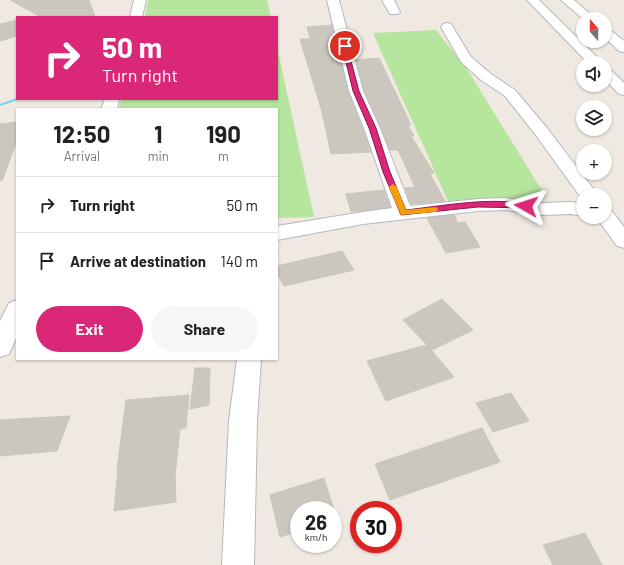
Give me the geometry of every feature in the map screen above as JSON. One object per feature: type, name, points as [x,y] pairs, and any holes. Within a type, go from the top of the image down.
[{"type":"street","points":[[136,16],[140,0]]},
{"type":"street","points":[[333,0],[356,91],[372,128],[387,172],[404,213]]},
{"type":"street","points":[[388,0],[394,12]]},
{"type":"street","points":[[533,0],[589,56]]},
{"type":"street","points":[[567,0],[582,12]]},
{"type":"street","points":[[447,27],[466,59],[486,77],[510,93],[584,188]]},
{"type":"street","points":[[612,38],[624,48]]},
{"type":"street","points":[[612,79],[624,91]]},
{"type":"street","points":[[278,233],[363,218],[478,205],[505,204],[543,209],[576,209]]},
{"type":"street","points":[[612,216],[624,217]]},
{"type":"street","points":[[612,224],[624,241]]},
{"type":"street","points":[[0,347],[16,311]]},
{"type":"street","points":[[238,565],[243,421],[249,360]]},
{"type":"green space","points":[[148,0],[267,0],[271,16],[145,16]]},
{"type":"green space","points":[[436,30],[467,69],[546,197],[448,201],[373,33]]},
{"type":"green space","points":[[278,52],[314,217],[278,218],[278,108],[118,108],[122,100],[278,100]]},
{"type":"building","points":[[10,0],[89,0],[95,16],[39,16]]},
{"type":"building","points":[[16,20],[16,36],[0,41],[0,24]]},
{"type":"building","points":[[332,25],[348,91],[371,152],[331,154],[322,112],[300,39],[310,39],[307,27]]},
{"type":"building","points":[[379,58],[411,125],[408,125],[414,136],[411,136],[434,173],[430,174],[445,201],[411,204],[405,188],[415,187],[398,150],[390,150],[364,90],[356,60]]},
{"type":"building","points":[[16,122],[16,143],[2,181],[0,180],[0,124]]},
{"type":"building","points":[[384,190],[390,207],[351,212],[346,194]]},
{"type":"building","points":[[454,215],[458,223],[465,222],[480,247],[446,253],[427,218]]},
{"type":"building","points":[[342,251],[354,270],[284,286],[278,275],[278,266]]},
{"type":"building","points":[[442,299],[473,330],[432,350],[403,320]]},
{"type":"building","points":[[427,345],[454,377],[386,401],[367,361]]},
{"type":"building","points":[[195,368],[210,368],[209,405],[190,409]]},
{"type":"building","points":[[511,393],[529,421],[493,432],[476,403]]},
{"type":"building","points":[[189,395],[186,428],[180,429],[175,476],[176,502],[114,511],[118,468],[117,469],[126,400]]},
{"type":"building","points":[[70,416],[57,451],[0,456],[0,420]]},
{"type":"building","points":[[482,428],[500,462],[390,500],[375,464]]},
{"type":"building","points":[[324,478],[331,501],[290,501],[290,534],[280,537],[270,495]]},
{"type":"building","points":[[585,533],[602,565],[553,565],[543,545]]},
{"type":"waterway","points":[[0,105],[16,100]]},
{"type":"slow traffic","points":[[393,187],[404,213],[435,210]]},
{"type":"route","points":[[345,46],[356,91],[372,128],[387,172],[404,213],[478,205],[505,204],[526,206]]}]
